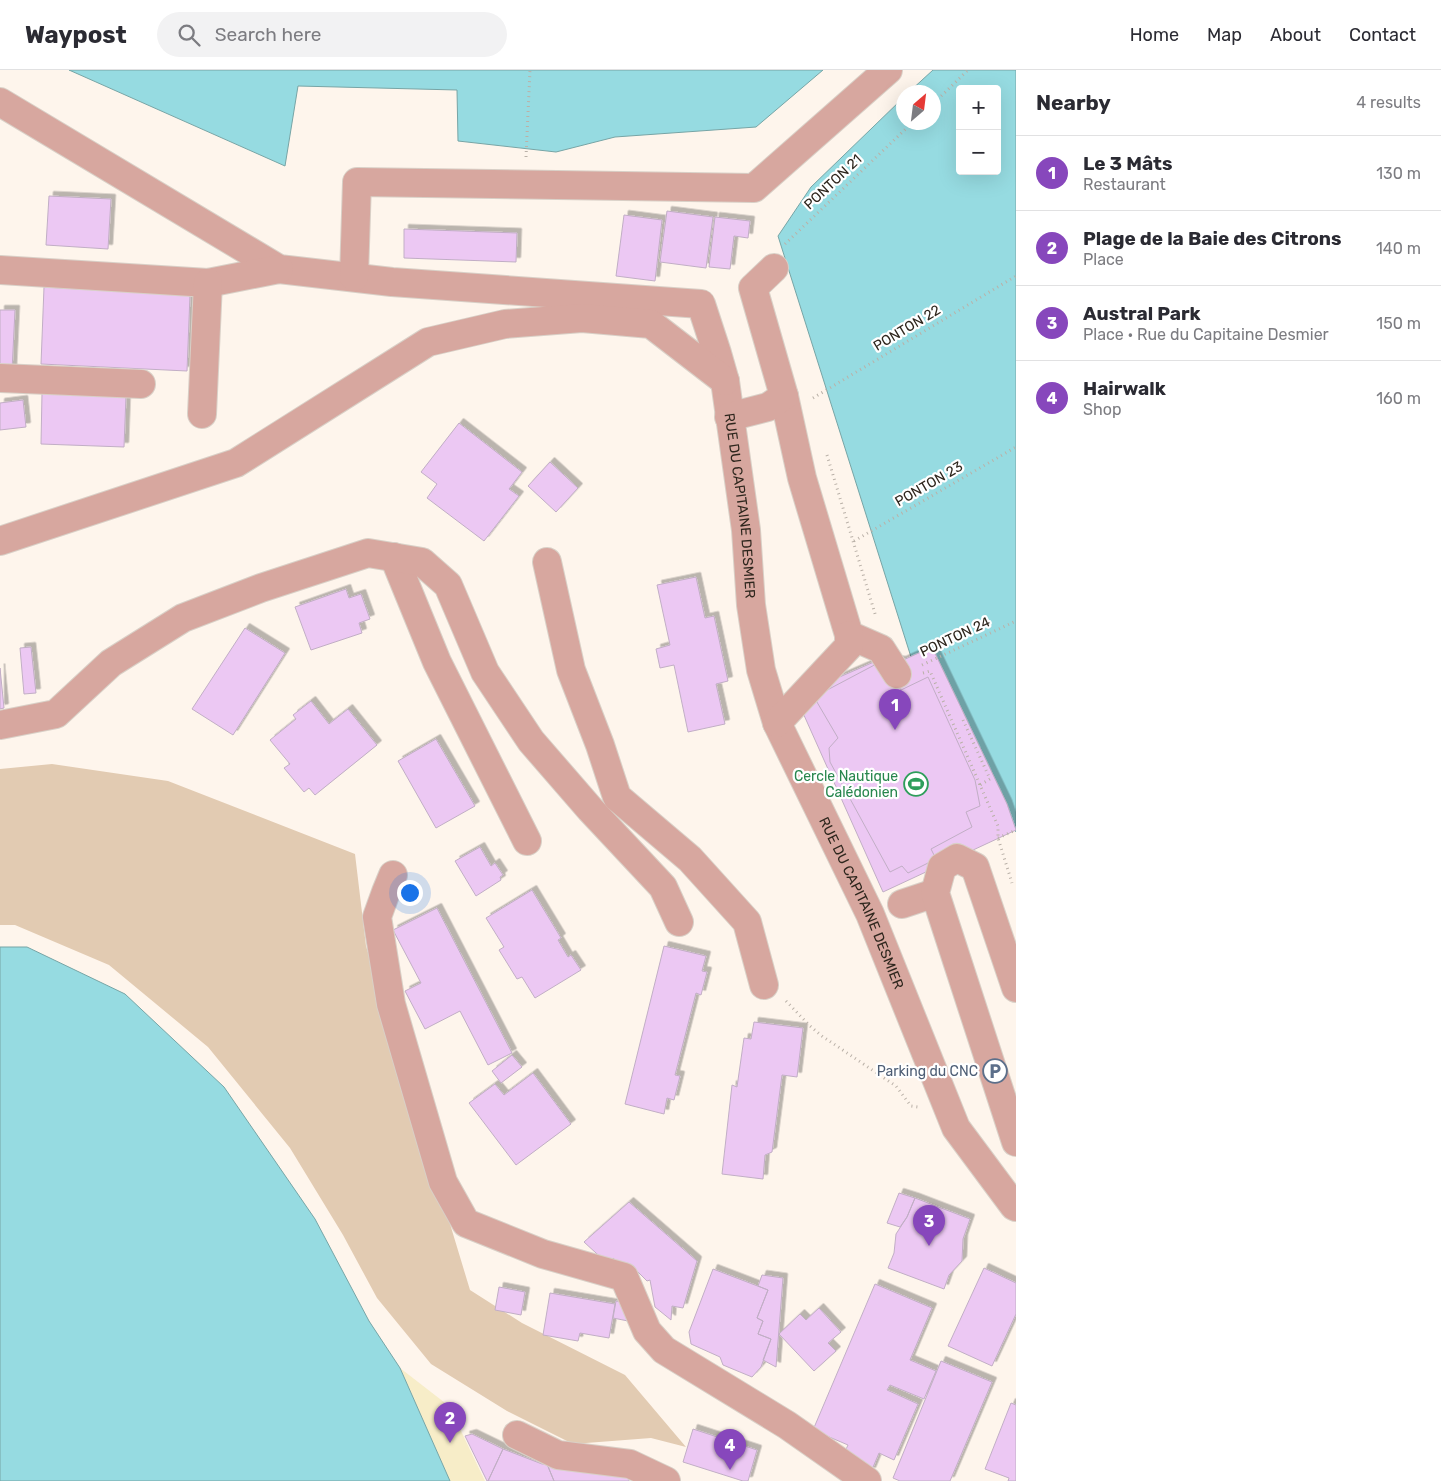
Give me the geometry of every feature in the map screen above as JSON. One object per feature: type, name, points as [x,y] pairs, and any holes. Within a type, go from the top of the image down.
[{"type":"street","points":[[0,270],[208,284],[279,269],[354,277],[357,182],[754,188],[888,70]]},
{"type":"street","points":[[0,102],[279,269]]},
{"type":"street","points":[[772,263],[753,288],[784,396],[802,478],[849,635],[849,646],[777,723]]},
{"type":"street","name":"RUE DU CAPITAINE DESMIER","points":[[354,277],[392,282],[540,294],[701,304],[717,352],[727,401],[746,530],[751,605],[761,670],[777,723],[886,909],[956,1128],[1016,1207]]},
{"type":"street","points":[[202,414],[208,284]]},
{"type":"street","points":[[0,541],[236,463],[428,342],[505,324],[582,318],[651,324],[727,401],[768,407],[784,396]]},
{"type":"street","points":[[0,378],[141,384]]},
{"type":"street","points":[[0,725],[56,714],[111,663],[183,618],[261,588],[368,553],[422,562],[448,585],[485,672],[531,741],[590,809],[663,887],[678,922]]},
{"type":"street","points":[[394,557],[437,662],[528,841]]},
{"type":"street","points":[[547,562],[571,670],[600,745],[617,798],[690,859],[748,922],[774,989]]},
{"type":"street","points":[[849,635],[880,649],[913,671]]},
{"type":"street","points":[[590,809],[617,798]]},
{"type":"street","points":[[1016,988],[987,852],[957,858],[942,867],[934,893],[1016,1142]]},
{"type":"street","points":[[393,875],[377,917],[391,1004],[443,1182],[466,1223],[543,1254],[624,1277],[647,1331],[664,1350],[787,1425],[867,1481]]},
{"type":"street","points":[[886,909],[934,893]]},
{"type":"street","points":[[517,1435],[558,1455],[630,1464],[666,1481]]},
{"type":"path","points":[[525,185],[530,70]]},
{"type":"path","points":[[941,96],[968,70]]},
{"type":"path","name":"PONTON 21","points":[[772,263],[905,130]]},
{"type":"path","name":"PONTON 22","points":[[810,399],[1016,276]]},
{"type":"path","points":[[825,447],[877,622]]},
{"type":"path","name":"PONTON 23","points":[[854,541],[1016,448]]},
{"type":"path","name":"PONTON 24","points":[[913,671],[1016,621]]},
{"type":"path","points":[[913,671],[930,671],[998,826],[987,852]]},
{"type":"path","points":[[962,720],[990,779],[980,785]]},
{"type":"path","points":[[987,852],[1016,830]]},
{"type":"path","points":[[987,852],[1013,888]]},
{"type":"path","points":[[774,989],[822,1036],[896,1086],[911,1106]]},
{"type":"shaded area","points":[[52,764],[168,781],[355,854],[366,946],[470,1290],[522,1323],[625,1375],[686,1447],[651,1438],[573,1444],[507,1411],[431,1364],[377,1298],[343,1235],[290,1148],[208,1047],[109,965],[15,925],[0,925],[0,769]]},
{"type":"sand","points":[[400,1368],[449,1406],[485,1481],[450,1481]]},
{"type":"water","points":[[69,70],[823,70],[756,127],[615,137],[556,152],[458,141],[457,90],[298,86],[285,166]]},
{"type":"water","points":[[933,70],[1016,70],[1016,832],[1007,804],[932,647],[911,657],[778,236],[811,187],[896,105],[896,130],[941,130],[941,85],[917,85]]},
{"type":"water","points":[[0,947],[27,947],[125,994],[224,1087],[315,1219],[369,1321],[400,1368],[450,1481],[0,1481]]},
{"type":"building","points":[[49,196],[111,199],[108,249],[46,245]]},
{"type":"building","points":[[667,211],[713,217],[706,268],[660,262]]},
{"type":"building","points":[[624,215],[662,220],[655,281],[616,276]]},
{"type":"building","points":[[715,217],[750,221],[748,238],[734,236],[730,269],[709,267]]},
{"type":"building","points":[[404,229],[517,233],[516,262],[404,258]]},
{"type":"building","points":[[44,287],[190,295],[187,371],[41,364]]},
{"type":"building","points":[[0,310],[15,310],[12,371],[0,370]]},
{"type":"building","points":[[42,393],[126,396],[124,447],[41,444]]},
{"type":"building","points":[[23,400],[26,427],[0,430],[0,403]]},
{"type":"building","points":[[459,423],[522,472],[509,489],[519,496],[484,541],[427,498],[437,484],[421,472]]},
{"type":"building","points":[[550,462],[578,488],[556,512],[528,486]]},
{"type":"building","points":[[696,577],[705,618],[714,616],[728,681],[716,684],[725,724],[688,732],[674,665],[660,668],[656,649],[670,645],[657,585]]},
{"type":"building","points":[[346,589],[349,598],[361,594],[370,619],[359,623],[362,633],[311,650],[295,607]]},
{"type":"building","points":[[245,628],[285,653],[233,735],[192,709]]},
{"type":"building","points":[[31,647],[36,693],[24,694],[20,648]]},
{"type":"building","name":"Cercle Nautique Calédonien","points":[[932,647],[1007,804],[1016,830],[883,892],[803,713],[819,686],[883,658],[901,661]]},
{"type":"building","name":"Cercle Nautique Calédonien","points":[[882,661],[901,690],[928,677],[975,780],[980,806],[966,812],[972,827],[931,849],[936,859],[908,873],[902,866],[890,872],[830,762],[829,748],[838,738],[814,697]]},
{"type":"building","points":[[0,668],[4,708],[0,709]]},
{"type":"building","points":[[311,701],[329,724],[348,709],[377,745],[315,795],[309,788],[304,792],[284,768],[290,764],[270,740],[296,719],[293,715]]},
{"type":"building","points":[[436,739],[475,806],[436,828],[398,761]]},
{"type":"building","points":[[480,847],[491,866],[495,863],[503,875],[500,877],[501,880],[476,896],[455,861]]},
{"type":"building","points":[[532,890],[561,938],[558,940],[568,957],[571,955],[581,970],[535,998],[522,977],[517,979],[499,950],[504,947],[486,918]]},
{"type":"building","points":[[437,908],[512,1053],[488,1065],[460,1011],[425,1029],[405,991],[421,983],[393,930]]},
{"type":"building","points":[[664,946],[706,956],[702,971],[707,972],[701,995],[696,993],[675,1075],[680,1076],[674,1100],[667,1098],[664,1114],[625,1104]]},
{"type":"building","points":[[754,1022],[803,1028],[797,1077],[782,1075],[772,1152],[765,1155],[763,1179],[722,1174],[732,1085],[737,1087],[744,1038],[751,1039]]},
{"type":"building","points":[[512,1055],[522,1067],[501,1083],[492,1071]]},
{"type":"building","points":[[533,1073],[571,1124],[516,1165],[469,1103],[495,1084],[504,1095]]},
{"type":"building","points":[[899,1193],[915,1198],[907,1217],[900,1227],[887,1223]]},
{"type":"building","points":[[915,1198],[970,1219],[963,1239],[962,1261],[949,1275],[944,1289],[888,1268],[894,1253],[896,1234],[907,1217]]},
{"type":"building","points":[[629,1202],[697,1261],[683,1308],[672,1306],[671,1320],[655,1307],[650,1280],[647,1281],[636,1270],[630,1274],[613,1258],[608,1264],[584,1242]]},
{"type":"building","points":[[984,1268],[1016,1283],[1016,1314],[992,1366],[948,1346]]},
{"type":"building","points":[[713,1269],[768,1290],[757,1318],[763,1321],[758,1334],[771,1339],[761,1367],[752,1377],[723,1365],[720,1357],[691,1344],[689,1332]]},
{"type":"building","points":[[762,1275],[783,1278],[776,1367],[763,1360],[771,1339],[758,1334],[763,1321],[757,1318],[768,1290],[758,1286]]},
{"type":"building","points":[[875,1284],[932,1308],[910,1360],[936,1371],[924,1399],[890,1385],[887,1390],[918,1404],[894,1460],[879,1453],[871,1472],[841,1460],[848,1445],[813,1430]]},
{"type":"building","points":[[499,1287],[525,1292],[521,1315],[495,1310]]},
{"type":"building","points":[[550,1293],[615,1304],[609,1338],[580,1333],[578,1341],[543,1335]]},
{"type":"building","points":[[616,1301],[631,1303],[628,1321],[613,1318]]},
{"type":"building","points":[[819,1308],[841,1332],[828,1343],[836,1351],[814,1371],[779,1334],[800,1314],[806,1320]]},
{"type":"building","points":[[941,1361],[992,1382],[950,1481],[900,1481],[893,1478]]},
{"type":"building","points":[[1011,1403],[1016,1405],[1016,1481],[1008,1481],[1009,1478],[985,1469]]},
{"type":"building","points":[[693,1429],[757,1450],[748,1481],[683,1462]]},
{"type":"building","points":[[472,1434],[503,1449],[488,1481],[465,1436]]},
{"type":"building","points":[[503,1449],[542,1464],[547,1464],[554,1481],[488,1481]]},
{"type":"building","points":[[547,1464],[630,1471],[629,1481],[554,1481]]},
{"type":"place","name":"Le 3 Mâts","points":[[895,730]]},
{"type":"place","name":"Cercle Nautique Calédonien","points":[[916,784]]},
{"type":"place","name":"Parking du CNC","points":[[995,1071]]},
{"type":"place","name":"Austral Park","points":[[929,1246]]},
{"type":"place","name":"Plage de la Baie des Citrons","points":[[450,1443]]},
{"type":"place","name":"Hairwalk","points":[[730,1470]]}]
